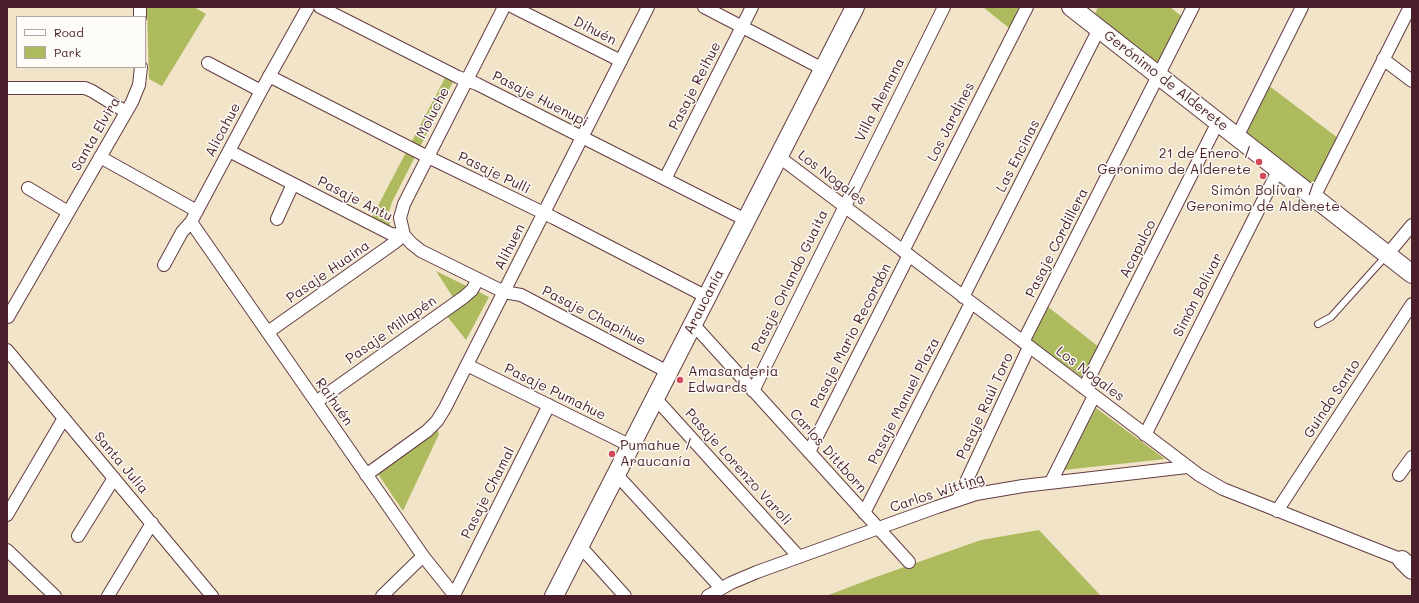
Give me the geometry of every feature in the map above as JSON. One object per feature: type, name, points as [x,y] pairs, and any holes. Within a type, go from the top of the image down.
[{"type":"street","name":"Alicahue","points":[[164,265],[182,232],[191,222],[269,76],[308,7]]},
{"type":"street","name":"Pasaje Huenupi","points":[[320,7],[458,77],[477,84],[746,220]]},
{"type":"street","name":"Moluche","points":[[404,235],[401,224],[401,211],[504,7]]},
{"type":"street","name":"Dihuén","points":[[513,7],[621,61]]},
{"type":"street","name":"Alihuen","points":[[366,475],[427,431],[445,408],[648,7]]},
{"type":"street","points":[[704,7],[823,69]]},
{"type":"street","name":"Pasaje Reihue","points":[[665,179],[752,7]]},
{"type":"street","name":"Araucanía","points":[[554,596],[855,7]]},
{"type":"street","name":"Villa Alemana","points":[[844,206],[944,7]]},
{"type":"street","name":"Los Jardines","points":[[906,253],[1027,7]]},
{"type":"street","name":"Pasaje Cordillera","points":[[1026,345],[1158,75],[1193,7]]},
{"type":"street","points":[[1237,136],[1302,7]]},
{"type":"street","points":[[1314,197],[1410,7]]},
{"type":"street","name":"Gerónimo de Alderete","points":[[1079,10],[1099,29],[1412,274]]},
{"type":"street","name":"Las Encinas","points":[[967,300],[1099,29]]},
{"type":"street","points":[[1383,59],[1412,81]]},
{"type":"street","points":[[208,62],[261,91]]},
{"type":"street","name":"Santa Elvira","points":[[7,316],[126,112],[137,89],[141,68]]},
{"type":"street","name":"Pasaje Pulli","points":[[269,76],[707,297]]},
{"type":"street","points":[[7,88],[85,88],[126,112]]},
{"type":"street","name":"Acapulco","points":[[1084,388],[1218,122]]},
{"type":"street","name":"Pasaje Antu","points":[[229,152],[391,234],[399,236],[404,235]]},
{"type":"street","name":"Los Nogales","points":[[778,156],[1187,467],[1211,483],[1409,564]]},
{"type":"street","points":[[100,157],[197,211]]},
{"type":"street","name":"Simón Bolívar","points":[[1145,435],[1278,169]]},
{"type":"street","points":[[276,219],[293,184]]},
{"type":"street","points":[[28,188],[68,212]]},
{"type":"street","name":"Pasaje Orlando Guaita","points":[[753,391],[844,206]]},
{"type":"street","name":"Raihuén","points":[[191,222],[423,556],[454,595]]},
{"type":"street","points":[[1387,255],[1412,225]]},
{"type":"street","name":"Pasaje Chapihue","points":[[404,235],[421,251],[504,292],[521,295],[668,372]]},
{"type":"street","name":"Pasaje Huaina","points":[[268,332],[404,235]]},
{"type":"street","name":"Pasaje Mario Recordón","points":[[809,452],[906,253]]},
{"type":"street","name":"Pasaje Millapén","points":[[316,402],[464,298],[472,290],[478,279]]},
{"type":"street","name":"Pasaje Manuel Plaza","points":[[864,513],[967,300]]},
{"type":"street","name":"Guindo Santo","points":[[1277,511],[1412,304]]},
{"type":"street","name":"Carlos Dittborn","points":[[693,324],[908,562]]},
{"type":"street","name":"Pasaje Raúl Toro","points":[[958,499],[1026,345]]},
{"type":"street","name":"Santa Julia","points":[[9,357],[64,418],[212,596]]},
{"type":"street","name":"Pasaje Pumahue","points":[[467,365],[631,446]]},
{"type":"street","points":[[1051,482],[1094,396]]},
{"type":"street","name":"Pasaje Lorenzo Varoli","points":[[655,398],[800,557]]},
{"type":"street","name":"Pasaje Chamal","points":[[454,595],[548,405]]},
{"type":"street","points":[[7,514],[64,418]]},
{"type":"street","points":[[1399,475],[1412,457]]},
{"type":"street","name":"Carlos Witting","points":[[708,596],[742,578],[958,499],[988,492],[1051,482],[1187,467]]},
{"type":"street","points":[[616,474],[721,588]]},
{"type":"street","points":[[78,536],[114,478]]},
{"type":"street","points":[[108,596],[152,523]]},
{"type":"street","points":[[580,546],[625,596]]},
{"type":"street","points":[[7,550],[55,596]]},
{"type":"street","points":[[382,596],[423,556]]},
{"type":"lane","points":[[1318,324],[1331,317],[1387,255]]},
{"type":"green space","points":[[147,7],[194,7],[206,14],[162,86],[149,79]]},
{"type":"green space","points":[[983,7],[1019,7],[1009,28]]},
{"type":"green space","points":[[1098,7],[1170,7],[1185,19],[1159,69],[1094,16]]},
{"type":"green space","points":[[445,78],[453,82],[392,202],[389,212],[390,229],[371,219]]},
{"type":"green space","points":[[1268,85],[1338,138],[1311,189],[1246,134]]},
{"type":"green space","points":[[436,271],[489,297],[466,340],[447,316],[458,305]]},
{"type":"green space","points":[[1047,306],[1100,348],[1083,378],[1028,338]]},
{"type":"green space","points":[[1096,408],[1165,459],[1064,470]]},
{"type":"green space","points":[[437,429],[439,434],[403,511],[378,474]]},
{"type":"green space","points":[[1039,530],[1101,596],[826,596],[981,540]]},
{"type":"place","name":"21 de Enero / Geronimo de Alderete","points":[[1259,162]]},
{"type":"place","name":"Simón Bolívar / Geronimo de Alderete","points":[[1263,176]]},
{"type":"place","name":"Amasanderia Edwards","points":[[680,380]]},
{"type":"place","name":"Pumahue / Araucanía","points":[[612,454]]}]
